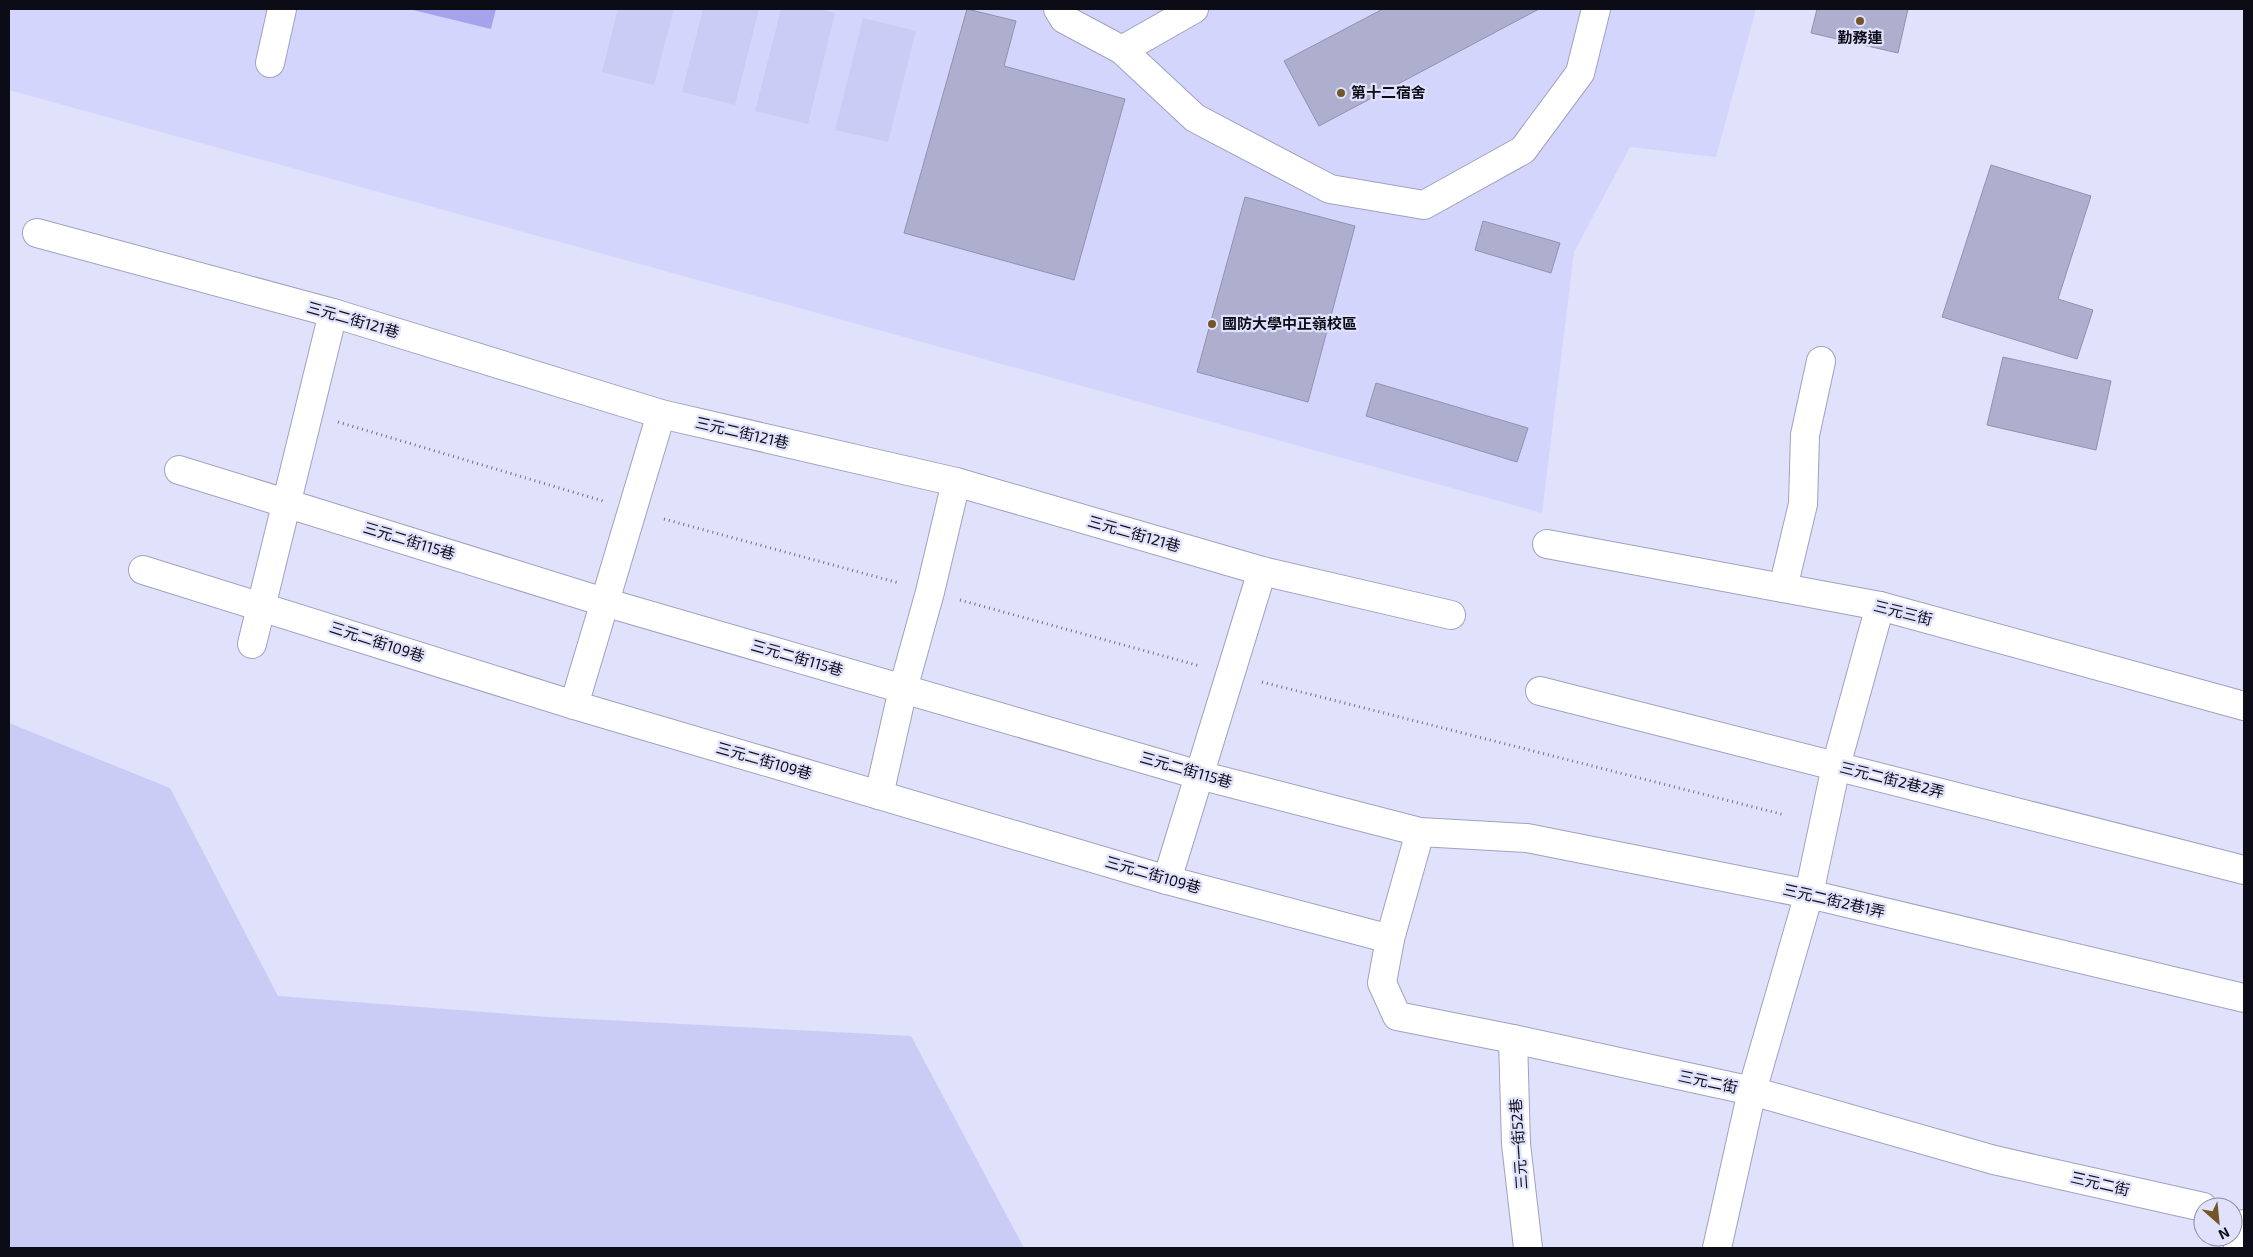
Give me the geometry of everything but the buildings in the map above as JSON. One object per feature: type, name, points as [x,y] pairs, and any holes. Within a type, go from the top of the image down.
[{"type":"street","points":[[270,63],[282,9]]},
{"type":"street","points":[[1058,9],[1064,19],[1122,50],[1195,118],[1330,189],[1424,205],[1523,150],[1580,73],[1596,9]]},
{"type":"street","points":[[1122,50],[1194,9]]},
{"type":"street","name":"三元二街121巷","points":[[37,233],[332,313],[661,414],[956,482],[1262,571],[1451,615]]},
{"type":"street","points":[[252,644],[332,313]]},
{"type":"street","points":[[1783,588],[1803,504],[1805,435],[1821,361]]},
{"type":"street","points":[[574,706],[661,414]]},
{"type":"street","name":"三元二街115巷","points":[[179,470],[604,602],[902,689],[1199,775],[1420,832]]},
{"type":"street","points":[[879,795],[902,689],[930,592],[956,482]]},
{"type":"street","name":"三元三街","points":[[1547,544],[1880,606],[2244,706]]},
{"type":"street","name":"三元二街109巷","points":[[143,570],[261,605],[574,706],[1167,880],[1390,939]]},
{"type":"street","points":[[1167,880],[1262,571]]},
{"type":"street","points":[[1717,1248],[1752,1091],[1809,894],[1836,766],[1880,606]]},
{"type":"street","name":"三元二街2巷2弄","points":[[1540,691],[2244,870]]},
{"type":"street","name":"三元二街2巷1弄","points":[[1420,832],[1527,838],[1809,894],[2244,998]]},
{"type":"street","name":"三元二街","points":[[1420,832],[1390,939],[1382,983],[1396,1016],[1513,1039],[1752,1091],[1994,1160],[2193,1205]]},
{"type":"street","name":"三元一街52巷","points":[[1513,1039],[1516,1144],[1534,1245]]},
{"type":"street","points":[[2238,1248],[2244,1224]]},
{"type":"path","points":[[308,413],[632,510],[1230,674],[1785,815]]},
{"type":"shaded area","name":"國防大學中正嶺校區","points":[[9,9],[1756,9],[1716,157],[1630,147],[1574,252],[1542,513],[9,90]]},
{"type":"shaded area","points":[[618,9],[674,9],[654,85],[602,72]]},
{"type":"shaded area","points":[[703,9],[759,9],[735,105],[682,92]]},
{"type":"shaded area","points":[[781,9],[819,9],[835,13],[808,124],[755,111]]},
{"type":"shaded area","points":[[863,18],[916,31],[888,142],[835,130]]},
{"type":"shaded area","points":[[9,723],[170,788],[278,996],[548,1017],[911,1036],[1024,1248],[9,1248]]},
{"type":"water","points":[[409,9],[496,9],[491,29]]},
{"type":"place","name":"勤務連","points":[[1860,21]]},
{"type":"place","name":"第十二宿舍","points":[[1341,93]]},
{"type":"place","name":"國防大學中正嶺校區","points":[[1212,324]]}]
